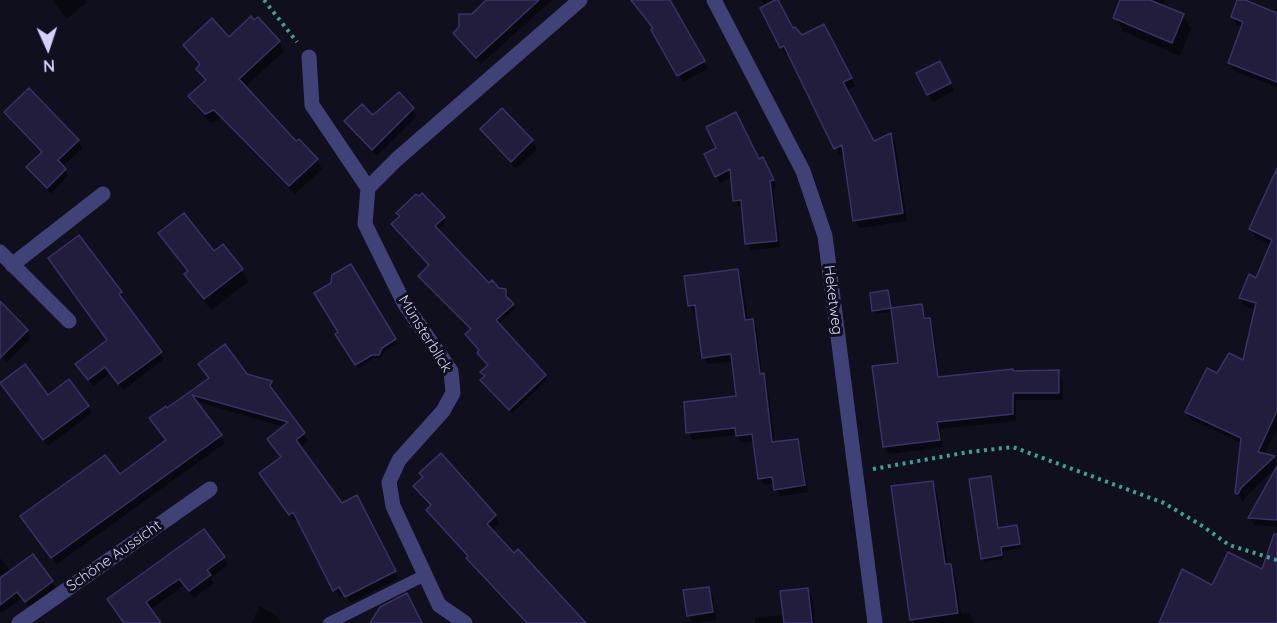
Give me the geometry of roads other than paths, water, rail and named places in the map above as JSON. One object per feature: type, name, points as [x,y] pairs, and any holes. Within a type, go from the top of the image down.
[{"type":"street","points":[[309,57],[312,105],[368,188],[397,159],[580,0]]},
{"type":"street","name":"Heketweg","points":[[714,0],[803,171],[825,236],[875,623]]},
{"type":"street","name":"Münsterblick","points":[[368,188],[365,224],[404,303],[451,371],[453,393],[443,411],[399,459],[389,482],[393,506],[439,605],[465,623]]},
{"type":"street","points":[[12,265],[102,194]]},
{"type":"street","points":[[0,252],[69,321]]},
{"type":"street","name":"Schöne Aussicht","points":[[19,623],[210,489]]},
{"type":"lane","points":[[329,623],[425,575]]}]
